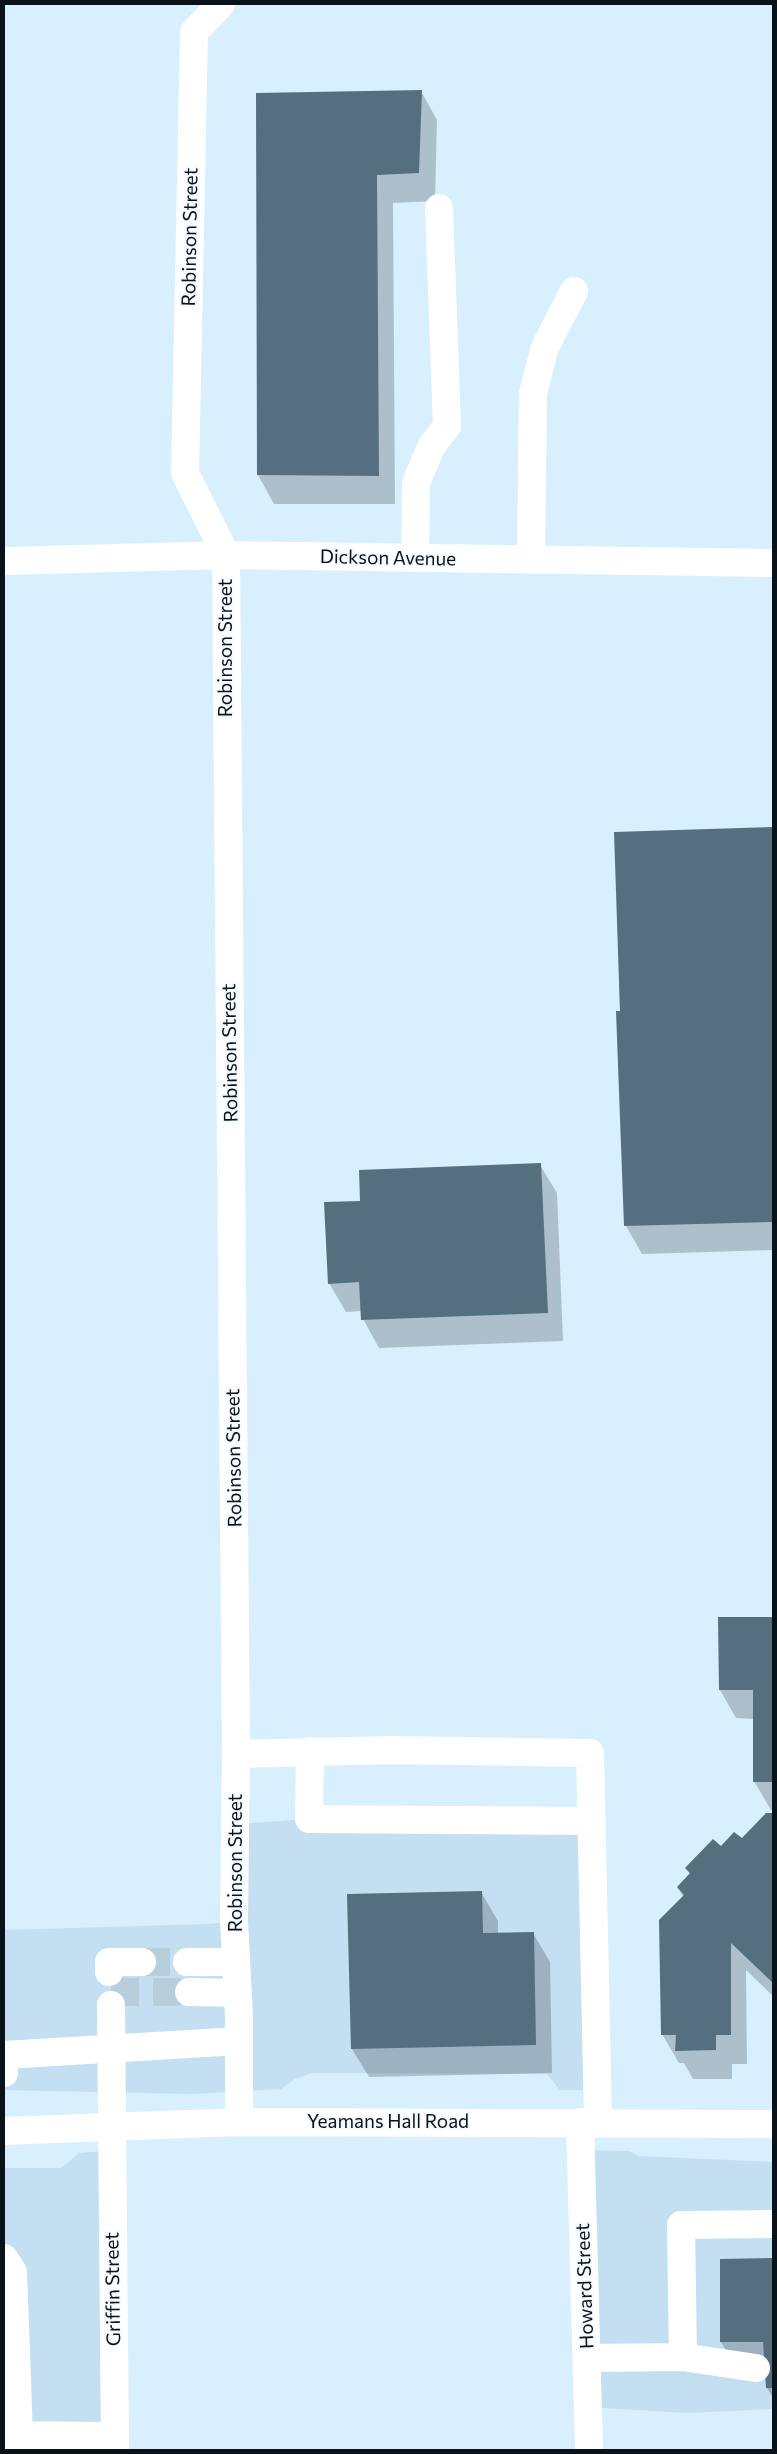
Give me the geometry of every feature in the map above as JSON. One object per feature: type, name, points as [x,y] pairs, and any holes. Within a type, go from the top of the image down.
[{"type":"street","name":"Robinson Street","points":[[221,4],[194,32],[185,473],[226,555],[236,1962],[239,2041],[239,2122]]},
{"type":"street","points":[[415,558],[416,483],[431,447],[447,426],[439,208]]},
{"type":"street","points":[[532,560],[533,393],[545,347],[574,291]]},
{"type":"street","name":"Dickson Avenue","points":[[4,561],[226,555],[773,563]]},
{"type":"street","points":[[236,1754],[310,1751],[309,1819],[592,1821]]},
{"type":"street","name":"Howard Street","points":[[310,1751],[590,1753],[592,1821],[587,2358],[590,2450]]},
{"type":"street","points":[[110,1972],[109,1962],[142,1962]]},
{"type":"street","points":[[187,1962],[236,1962]]},
{"type":"street","points":[[189,1992],[237,1993]]},
{"type":"street","name":"Griffin Street","points":[[110,2005],[114,2443]]},
{"type":"street","points":[[4,2073],[4,2055],[239,2041]]},
{"type":"street","name":"Yeamans Hall Road","points":[[4,2130],[111,2128],[239,2122],[773,2124]]},
{"type":"street","points":[[683,2357],[681,2226],[773,2224]]},
{"type":"street","points":[[4,2258],[13,2272],[11,2435],[114,2443]]},
{"type":"street","points":[[587,2358],[683,2357],[756,2368]]},
{"type":"shaded area","points":[[309,1819],[592,1821],[597,2090],[560,2090],[547,2074],[312,2073],[295,2079],[281,2089],[193,2094],[4,2090],[4,1930],[209,1924],[234,1921],[236,1824]]},
{"type":"shaded area","points":[[117,2150],[115,2450],[4,2450],[4,2168],[61,2168],[79,2153]]},
{"type":"shaded area","points":[[580,2150],[629,2151],[638,2156],[773,2162],[773,2409],[687,2413],[588,2407]]},
{"type":"building","points":[[422,90],[419,173],[377,175],[379,476],[257,475],[256,93]]},
{"type":"building","points":[[773,827],[773,1222],[624,1226],[616,1011],[620,1011],[614,832]]},
{"type":"building","points":[[541,1163],[548,1313],[361,1320],[359,1282],[328,1284],[324,1202],[360,1201],[359,1170]]},
{"type":"building","points":[[718,1617],[773,1617],[773,1782],[753,1782],[753,1690],[719,1690]]},
{"type":"building","points":[[766,1813],[773,1813],[773,1983],[731,1943],[731,2035],[716,2035],[716,2050],[675,2051],[676,2035],[661,2035],[659,1920],[684,1895],[677,1887],[690,1873],[685,1868],[713,1839],[721,1846],[734,1832],[742,1838]]},
{"type":"building","points":[[482,1891],[483,1933],[534,1932],[536,2045],[351,2049],[347,1894]]},
{"type":"building","points":[[773,2258],[773,2388],[766,2388],[763,2342],[720,2342],[720,2259]]},
{"type":"tunnel","points":[[142,1962],[187,1962]]},
{"type":"tunnel","points":[[111,1992],[189,1992]]}]
